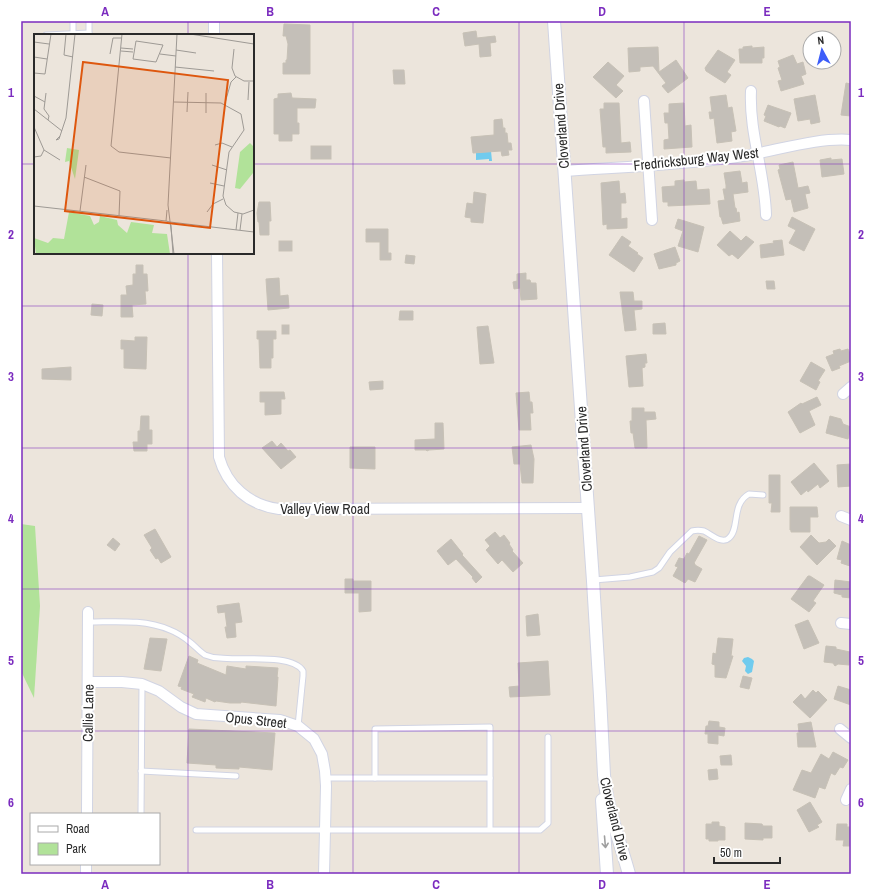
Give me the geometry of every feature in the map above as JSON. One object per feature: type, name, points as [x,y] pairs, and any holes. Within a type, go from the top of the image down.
[{"type":"street","points":[[214,21],[214,34]]},
{"type":"street","name":"Cloverland Drive","points":[[554,21],[593,580],[605,788],[628,874]]},
{"type":"street","points":[[751,91],[750,112],[765,198],[766,215]]},
{"type":"street","points":[[644,101],[652,220]]},
{"type":"street","name":"Fredricksburg Way West","points":[[564,171],[713,160],[758,154],[819,141],[834,139],[851,140]]},
{"type":"street","name":"Valley View Road","points":[[217,254],[219,457],[227,477],[235,488],[246,497],[262,506],[279,510],[588,508]]},
{"type":"street","points":[[843,394],[851,387]]},
{"type":"street","points":[[841,516],[851,520]]},
{"type":"street","name":"Callie Lane","points":[[86,813],[88,617]]},
{"type":"street","name":"Opus Street","points":[[88,682],[122,682],[142,684],[159,690],[181,707],[196,714],[280,720],[298,726],[314,739],[322,754],[326,778],[324,874]]},
{"type":"street","points":[[840,729],[851,738]]},
{"type":"street","points":[[604,775],[602,798],[608,874]]},
{"type":"street","points":[[846,800],[851,789]]},
{"type":"lane","points":[[73,21],[73,34]]},
{"type":"lane","points":[[88,21],[89,34]]},
{"type":"lane","points":[[593,580],[653,572],[662,565],[670,552],[692,531],[703,531],[722,540],[727,539],[731,536],[738,508],[743,499],[749,494],[763,495]]},
{"type":"lane","points":[[88,617],[156,626],[170,630],[180,635],[200,652],[213,657],[223,659],[278,660],[298,665],[303,671],[303,676],[298,726]]},
{"type":"lane","points":[[141,813],[142,684]]},
{"type":"lane","points":[[375,778],[375,729],[490,727],[490,829]]},
{"type":"lane","points":[[196,830],[540,830],[548,823],[548,737]]},
{"type":"lane","points":[[141,771],[236,776]]},
{"type":"lane","points":[[326,778],[490,778]]},
{"type":"green space","points":[[21,524],[35,526],[40,606],[34,698],[21,671]]},
{"type":"water","points":[[491,151],[492,161],[489,161],[489,159],[476,160],[476,152]]},
{"type":"water","points":[[748,657],[754,661],[752,672],[748,674],[745,671],[746,666],[742,661],[744,658]]},
{"type":"building","points":[[284,24],[310,25],[310,74],[283,74],[283,63],[286,63],[287,60],[288,44],[286,36],[283,36]]},
{"type":"building","points":[[476,31],[477,38],[495,36],[496,42],[490,43],[491,56],[480,57],[479,44],[465,46],[463,33]]},
{"type":"building","points":[[752,46],[752,48],[764,47],[764,58],[762,58],[762,63],[740,63],[739,49]]},
{"type":"building","points":[[658,47],[659,72],[676,60],[688,78],[668,93],[662,86],[666,83],[653,66],[640,67],[640,71],[629,72],[628,48]]},
{"type":"building","points":[[718,50],[735,60],[727,72],[731,75],[725,83],[706,71],[705,68]]},
{"type":"building","points":[[793,55],[797,64],[802,62],[802,70],[805,70],[806,74],[801,76],[804,84],[781,91],[778,81],[782,80],[778,68],[780,67],[778,61]]},
{"type":"building","points":[[608,62],[624,76],[616,85],[623,91],[616,98],[593,77]]},
{"type":"building","points":[[393,70],[404,70],[405,84],[394,84]]},
{"type":"building","points":[[846,83],[851,84],[851,116],[841,115]]},
{"type":"building","points":[[291,93],[292,98],[316,99],[315,108],[297,108],[299,134],[292,134],[292,141],[279,141],[279,134],[274,134],[274,99],[278,98],[278,94]]},
{"type":"building","points":[[726,95],[728,108],[732,107],[736,131],[731,132],[732,141],[717,143],[714,118],[710,119],[709,112],[712,112],[710,97]]},
{"type":"building","points":[[815,95],[820,122],[811,124],[810,119],[798,121],[794,99]]},
{"type":"building","points":[[604,103],[619,103],[621,143],[630,142],[631,152],[606,153],[606,147],[603,147],[600,109],[604,109]]},
{"type":"building","points":[[684,103],[685,126],[691,125],[692,147],[664,149],[664,140],[669,139],[668,123],[665,123],[664,113],[669,113],[669,104]]},
{"type":"building","points":[[768,105],[791,113],[785,128],[764,121],[766,116],[764,115]]},
{"type":"building","points":[[502,119],[503,128],[505,128],[505,133],[507,133],[508,143],[511,143],[512,150],[508,150],[509,155],[502,156],[501,151],[473,153],[471,137],[494,135],[494,120]]},
{"type":"building","points":[[311,146],[331,146],[331,159],[311,159]]},
{"type":"building","points":[[831,158],[831,160],[842,159],[844,174],[822,177],[820,160]]},
{"type":"building","points":[[793,162],[798,188],[808,186],[810,193],[805,194],[808,208],[794,212],[791,199],[786,200],[778,170],[780,169],[779,165]]},
{"type":"building","points":[[740,171],[742,183],[747,182],[748,192],[733,194],[735,208],[737,213],[739,212],[740,221],[723,224],[720,217],[718,201],[725,200],[723,189],[726,189],[724,173]]},
{"type":"building","points":[[684,180],[684,182],[696,181],[697,190],[709,189],[710,204],[668,206],[668,202],[663,202],[662,187],[675,186],[675,181]]},
{"type":"building","points":[[619,181],[620,194],[625,193],[626,203],[621,203],[621,219],[627,218],[627,228],[607,229],[607,224],[603,225],[601,183]]},
{"type":"building","points":[[474,192],[486,194],[483,223],[471,222],[471,218],[465,217],[467,203],[473,204]]},
{"type":"building","points":[[259,202],[270,202],[271,221],[269,221],[269,235],[260,235],[257,213]]},
{"type":"building","points":[[792,217],[815,229],[804,251],[789,243],[796,230],[788,226]]},
{"type":"building","points":[[678,219],[704,227],[698,252],[678,246],[683,231],[675,228]]},
{"type":"building","points":[[366,229],[388,229],[388,253],[391,253],[391,260],[380,260],[380,242],[366,242]]},
{"type":"building","points":[[730,231],[741,241],[746,236],[754,242],[738,259],[732,254],[729,256],[717,245]]},
{"type":"building","points":[[622,236],[631,242],[628,246],[643,258],[634,272],[609,255]]},
{"type":"building","points":[[782,240],[784,255],[761,258],[760,245]]},
{"type":"building","points":[[279,241],[292,241],[292,251],[279,251]]},
{"type":"building","points":[[675,247],[680,261],[676,263],[676,265],[659,269],[654,254]]},
{"type":"building","points":[[406,255],[415,256],[414,264],[405,263]]},
{"type":"building","points":[[136,265],[143,265],[143,274],[147,274],[148,291],[145,291],[146,304],[132,305],[133,317],[121,317],[121,295],[127,295],[126,286],[133,285],[133,274],[136,274]]},
{"type":"building","points":[[526,273],[526,280],[530,280],[531,283],[536,283],[537,299],[521,300],[520,288],[514,289],[513,282],[517,281],[517,274]]},
{"type":"building","points":[[279,278],[280,296],[288,295],[289,308],[268,310],[266,279]]},
{"type":"building","points":[[766,281],[774,281],[775,289],[767,289]]},
{"type":"building","points":[[620,292],[633,292],[634,301],[642,301],[642,309],[634,310],[636,330],[625,331]]},
{"type":"building","points":[[92,304],[103,305],[102,316],[91,315]]},
{"type":"building","points":[[400,311],[413,311],[413,320],[399,320]]},
{"type":"building","points":[[665,323],[666,334],[653,334],[653,324]]},
{"type":"building","points":[[282,325],[289,325],[289,334],[282,334]]},
{"type":"building","points":[[488,326],[494,363],[480,364],[477,327]]},
{"type":"building","points":[[257,331],[276,331],[276,339],[273,339],[273,358],[271,358],[271,368],[260,368],[259,339],[257,339]]},
{"type":"building","points":[[135,337],[147,337],[146,369],[124,368],[124,349],[121,349],[121,340],[135,341]]},
{"type":"building","points":[[840,349],[841,351],[848,349],[851,356],[851,361],[832,371],[826,357],[834,354],[833,351]]},
{"type":"building","points":[[646,354],[647,363],[645,363],[645,367],[642,368],[643,386],[629,387],[626,356]]},
{"type":"building","points":[[811,362],[825,370],[818,381],[820,382],[816,390],[800,381]]},
{"type":"building","points":[[71,367],[71,380],[42,379],[42,369]]},
{"type":"building","points":[[383,381],[383,389],[370,390],[369,382]]},
{"type":"building","points":[[260,392],[284,392],[285,399],[281,399],[281,414],[265,415],[265,402],[260,402]]},
{"type":"building","points":[[529,392],[533,413],[530,413],[531,430],[519,430],[516,393]]},
{"type":"building","points":[[817,397],[821,405],[809,411],[815,425],[800,433],[788,412],[801,403],[802,404]]},
{"type":"building","points":[[632,408],[644,408],[644,412],[655,412],[656,419],[646,420],[647,448],[635,448],[633,433],[631,433],[630,421],[632,421]]},
{"type":"building","points":[[141,416],[149,416],[149,430],[152,430],[152,444],[147,444],[147,451],[134,451],[133,442],[138,442],[138,431],[140,431]]},
{"type":"building","points":[[830,416],[841,419],[843,424],[851,427],[848,439],[826,433]]},
{"type":"building","points":[[435,423],[443,423],[444,449],[427,451],[415,450],[415,440],[435,439]]},
{"type":"building","points":[[272,441],[277,447],[281,443],[296,457],[281,469],[262,448]]},
{"type":"building","points":[[531,445],[534,459],[533,483],[522,483],[520,464],[514,464],[512,447]]},
{"type":"building","points":[[350,447],[375,447],[375,469],[350,468]]},
{"type":"building","points":[[814,463],[829,481],[820,488],[818,484],[808,492],[807,490],[801,495],[791,482]]},
{"type":"building","points":[[851,464],[851,486],[838,487],[837,465]]},
{"type":"building","points":[[769,475],[780,475],[780,512],[771,512],[772,503],[769,503]]},
{"type":"building","points":[[790,507],[817,507],[818,517],[810,517],[810,532],[791,532]]},
{"type":"building","points":[[155,529],[171,557],[161,563],[158,558],[156,559],[150,550],[152,548],[144,535]]},
{"type":"building","points":[[495,532],[500,538],[504,535],[510,543],[509,544],[513,550],[512,551],[523,563],[513,572],[502,560],[498,564],[486,550],[490,546],[485,540]]},
{"type":"building","points":[[811,535],[819,543],[826,542],[829,539],[836,546],[817,565],[800,547]]},
{"type":"building","points":[[699,536],[707,540],[694,563],[702,569],[695,582],[688,579],[685,583],[673,576],[678,567],[675,566],[679,558],[684,559],[687,553],[689,554]]},
{"type":"building","points":[[113,538],[120,544],[115,551],[107,545]]},
{"type":"building","points":[[451,539],[463,554],[462,555],[482,577],[476,583],[472,578],[473,577],[456,559],[448,565],[437,551]]},
{"type":"building","points":[[842,541],[851,545],[850,566],[841,563],[842,560],[837,559]]},
{"type":"building","points":[[808,576],[824,585],[813,601],[816,603],[809,612],[791,599]]},
{"type":"building","points":[[345,579],[353,579],[353,581],[371,581],[371,611],[359,612],[359,593],[345,593]]},
{"type":"building","points":[[835,580],[851,582],[851,598],[842,597],[842,595],[834,593]]},
{"type":"building","points":[[239,603],[242,622],[235,623],[236,637],[227,638],[225,612],[218,613],[217,606]]},
{"type":"building","points":[[538,614],[540,635],[527,636],[526,616]]},
{"type":"building","points":[[808,620],[819,643],[804,649],[795,625]]},
{"type":"building","points":[[150,638],[167,639],[161,671],[144,669]]},
{"type":"building","points":[[718,638],[733,639],[731,656],[733,656],[726,678],[715,677],[715,665],[712,664],[713,653],[716,654]]},
{"type":"building","points":[[826,646],[836,647],[836,649],[850,652],[849,665],[838,664],[835,666],[833,663],[824,662]]},
{"type":"building","points":[[189,656],[198,660],[197,663],[226,675],[227,666],[246,669],[246,666],[278,668],[276,706],[241,702],[215,702],[206,698],[205,702],[192,697],[194,694],[181,689],[182,687],[178,686]]},
{"type":"building","points":[[548,661],[550,695],[510,697],[509,687],[519,686],[518,663]]},
{"type":"building","points":[[743,676],[752,678],[749,689],[740,687]]},
{"type":"building","points":[[838,686],[851,690],[851,705],[834,699]]},
{"type":"building","points":[[813,690],[816,693],[818,691],[827,700],[810,718],[793,702],[801,694],[805,699]]},
{"type":"building","points":[[709,721],[719,722],[719,727],[725,728],[724,736],[718,735],[718,744],[708,743],[708,734],[705,734],[706,726],[708,726]]},
{"type":"building","points":[[811,722],[816,747],[798,747],[798,724]]},
{"type":"building","points":[[189,729],[275,733],[272,770],[239,767],[239,769],[216,768],[216,765],[187,763]]},
{"type":"building","points":[[833,752],[848,760],[843,768],[840,767],[835,775],[831,773],[825,789],[819,787],[815,798],[793,790],[802,770],[811,773],[821,754],[829,759]]},
{"type":"building","points":[[731,755],[732,765],[721,765],[720,756]]},
{"type":"building","points":[[717,769],[718,779],[709,780],[708,770]]},
{"type":"building","points":[[810,802],[822,822],[817,825],[819,827],[809,832],[797,810]]},
{"type":"building","points":[[712,822],[719,822],[719,826],[725,827],[725,840],[709,841],[709,839],[706,839],[706,824],[712,824]]},
{"type":"building","points":[[745,823],[772,826],[772,838],[763,838],[763,840],[745,839]]},
{"type":"building","points":[[837,824],[847,824],[847,827],[851,827],[851,846],[843,846],[844,840],[836,840]]}]
